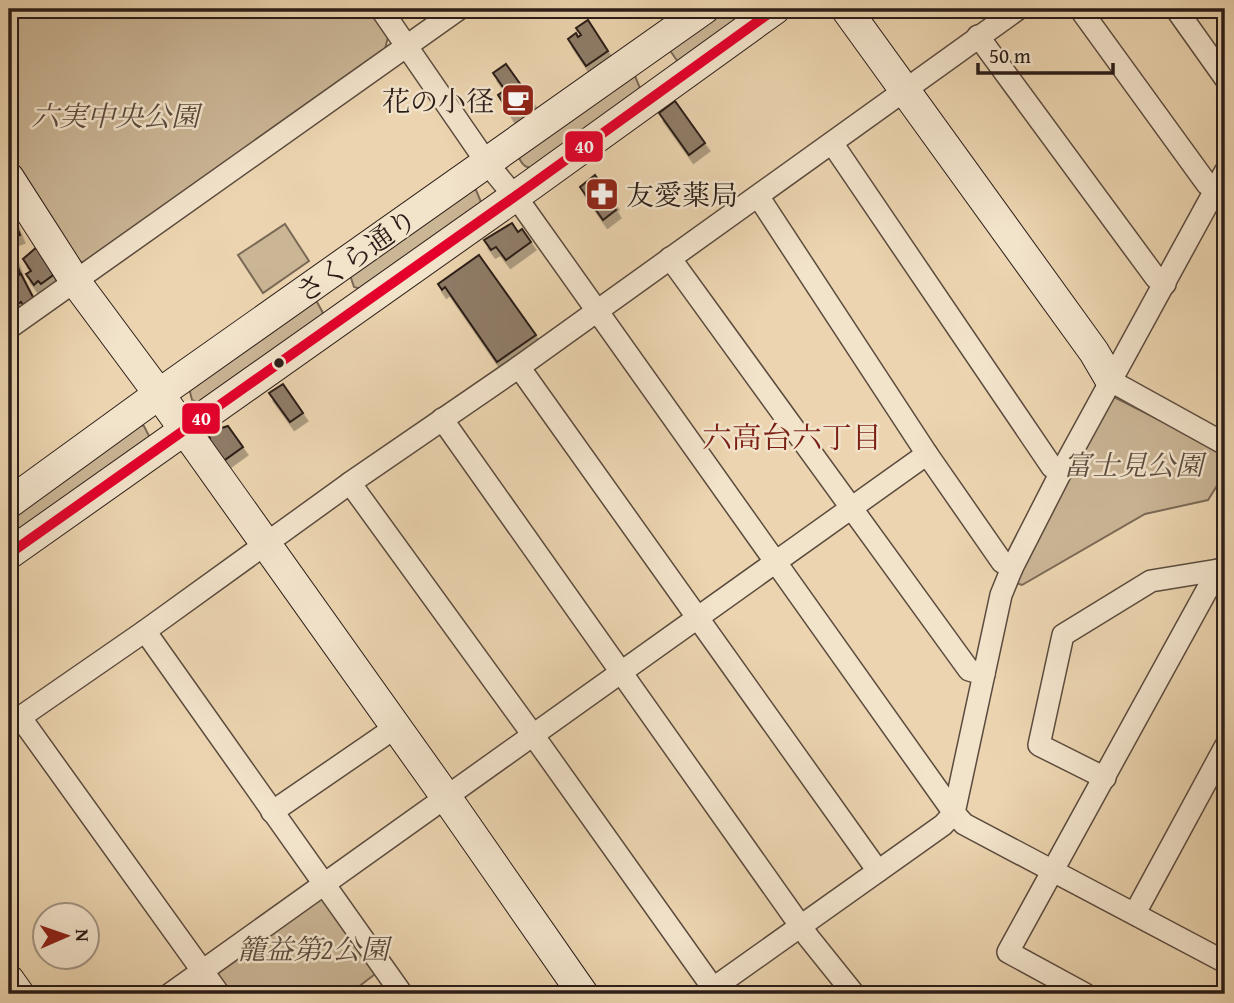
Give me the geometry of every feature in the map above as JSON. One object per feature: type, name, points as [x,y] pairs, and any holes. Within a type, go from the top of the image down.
[{"type":"street","points":[[381,9],[487,163],[513,198],[524,208],[954,813],[964,824],[1053,873],[1223,954]]},
{"type":"street","points":[[9,328],[458,9]]},
{"type":"street","name":"さくら通り","points":[[9,503],[704,9]]},
{"type":"street","name":"さくら通り","points":[[9,554],[513,198],[775,9]]},
{"type":"street","points":[[846,9],[1094,352],[1111,381],[1225,444]]},
{"type":"street","points":[[219,994],[14,720],[145,631],[350,483],[519,367],[1018,9]]},
{"type":"street","points":[[1080,9],[1207,184],[1220,182]]},
{"type":"street","points":[[1176,9],[1225,78]]},
{"type":"street","points":[[978,36],[1156,278],[1165,284]]},
{"type":"street","points":[[832,143],[1052,467],[1061,472]]},
{"type":"street","points":[[9,178],[75,281],[159,394],[583,994]]},
{"type":"street","points":[[350,483],[533,735],[709,991],[943,825],[954,813],[1001,595],[1012,568],[1061,472],[1220,182]]},
{"type":"street","points":[[758,196],[927,454],[1002,562],[1012,568]]},
{"type":"street","points":[[670,258],[969,670],[984,674]]},
{"type":"street","points":[[519,367],[878,871]]},
{"type":"street","points":[[442,419],[802,927],[854,994]]},
{"type":"street","points":[[170,994],[927,454]]},
{"type":"street","points":[[1105,778],[1039,745],[1063,635],[1152,581],[1222,572]]},
{"type":"street","points":[[1085,994],[1008,952],[1222,572]]},
{"type":"street","points":[[145,631],[402,994]]},
{"type":"street","points":[[272,812],[396,727]]},
{"type":"street","points":[[1135,913],[1225,747]]},
{"type":"street","points":[[9,980],[19,994]]},
{"type":"green space","name":"六実中央公園","points":[[9,9],[368,9],[388,37],[384,53],[87,263],[74,261],[18,173],[9,148]]},
{"type":"green space","points":[[720,9],[760,9],[678,62],[669,49],[674,42]]},
{"type":"green space","points":[[635,76],[640,88],[637,93],[534,168],[522,163],[518,156]]},
{"type":"green space","points":[[471,189],[476,190],[481,202],[479,207],[361,289],[354,287],[350,275]]},
{"type":"green space","points":[[285,224],[309,261],[263,293],[238,255]]},
{"type":"green space","points":[[313,300],[323,313],[320,319],[202,404],[192,400],[189,388]]},
{"type":"green space","name":"富士見公園","points":[[1114,397],[1225,453],[1225,473],[1208,500],[1145,514],[1022,585],[1013,582],[1070,474]]},
{"type":"green space","points":[[140,425],[144,426],[150,438],[9,539],[9,513]]},
{"type":"green space","name":"籠益第2公園","points":[[324,884],[383,968],[349,994],[219,994],[202,971]]},
{"type":"building","points":[[588,20],[608,51],[586,66],[568,39],[576,33],[578,37],[581,35],[576,28]]},
{"type":"building","points":[[506,64],[533,102],[511,115],[498,95],[505,90],[493,73]]},
{"type":"building","points":[[675,101],[705,143],[689,155],[659,113]]},
{"type":"building","points":[[595,175],[614,202],[612,203],[616,210],[603,220],[580,187]]},
{"type":"building","points":[[13,217],[20,235],[9,239],[9,219]]},
{"type":"building","points":[[512,223],[518,232],[522,229],[531,242],[506,260],[496,247],[491,250],[484,240]]},
{"type":"building","points":[[38,246],[56,273],[41,284],[38,281],[34,285],[26,274],[31,271],[23,259]]},
{"type":"building","points":[[11,248],[20,273],[9,277],[9,249]]},
{"type":"building","points":[[479,255],[536,335],[497,362],[445,287],[442,290],[438,284]]},
{"type":"building","points":[[21,274],[34,299],[15,306],[9,293],[9,281]]},
{"type":"building","points":[[283,384],[303,413],[290,422],[269,393]]},
{"type":"building","points":[[228,426],[243,447],[222,462],[206,441],[210,438],[208,435],[215,430]]},
{"type":"transit line","name":"40","points":[[9,554],[775,9]]},
{"type":"place","name":"花の小径","points":[[518,100]]},
{"type":"place","name":"友愛薬局","points":[[602,194]]},
{"type":"district","name":"六高台六丁目","points":[[792,437]]}]
